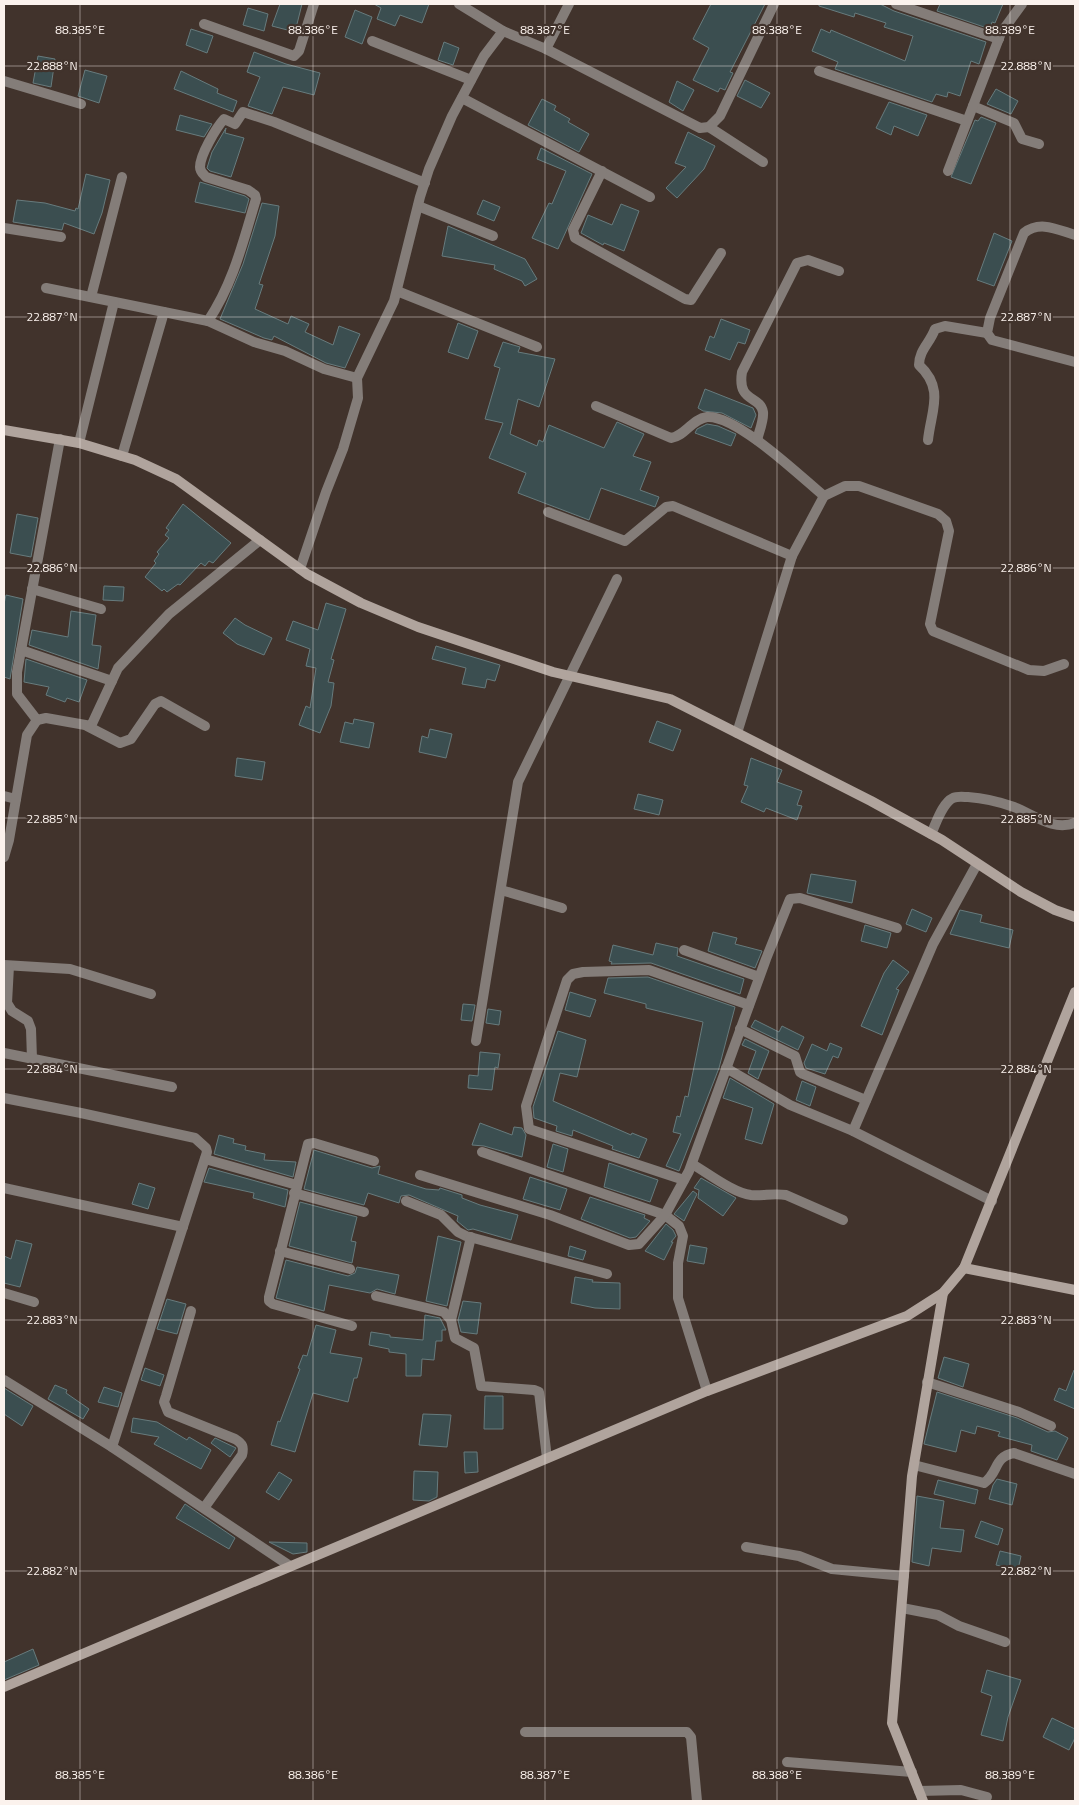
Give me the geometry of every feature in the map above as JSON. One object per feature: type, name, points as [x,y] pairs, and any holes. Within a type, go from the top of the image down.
[{"type":"street","points":[[204,24],[294,56],[299,51],[314,4]]},
{"type":"street","points":[[459,4],[503,31],[546,50],[700,128],[709,127],[720,116],[774,4]]},
{"type":"street","points":[[546,50],[569,4]]},
{"type":"street","points":[[896,4],[999,39]]},
{"type":"street","points":[[948,171],[999,39],[1022,4]]},
{"type":"street","points":[[300,568],[348,432],[358,398],[357,378],[373,349],[397,291],[425,183],[471,80],[484,56],[503,31]]},
{"type":"street","points":[[372,41],[471,80]]},
{"type":"street","points":[[819,71],[967,121]]},
{"type":"street","points":[[4,81],[81,104]]},
{"type":"street","points":[[462,98],[650,197]]},
{"type":"street","points":[[973,106],[1014,123],[1022,140],[1039,144]]},
{"type":"street","points":[[208,321],[224,297],[239,256],[256,199],[255,195],[248,190],[206,177],[200,170],[216,128],[224,119],[235,124],[243,112],[274,122],[425,183]]},
{"type":"street","points":[[709,127],[763,162]]},
{"type":"street","points":[[602,171],[574,230],[575,238],[684,299],[691,300],[721,253]]},
{"type":"street","points":[[91,297],[122,177]]},
{"type":"street","points":[[418,206],[493,236]]},
{"type":"street","points":[[987,333],[990,318],[1024,233],[1032,226],[1042,226],[1075,235]]},
{"type":"street","points":[[4,228],[61,237]]},
{"type":"street","points":[[757,440],[763,414],[761,406],[743,392],[740,383],[742,372],[797,263],[808,260],[839,271]]},
{"type":"street","points":[[46,288],[208,321],[254,342],[285,351],[324,369],[357,378]]},
{"type":"street","points":[[397,291],[536,347]]},
{"type":"street","points":[[79,443],[114,302]]},
{"type":"street","points":[[122,456],[164,312]]},
{"type":"street","points":[[928,440],[936,401],[935,390],[928,373],[920,365],[920,354],[931,339],[935,329],[945,326],[987,333],[992,340],[1075,362]]},
{"type":"street","points":[[596,406],[664,437],[676,437],[696,421],[706,417],[741,429],[824,496]]},
{"type":"street","points":[[4,430],[79,443],[122,456],[176,479],[300,568],[361,603],[418,628],[571,676],[670,699],[931,834],[1047,906],[1075,918]]},
{"type":"street","points":[[38,720],[18,694],[17,672],[60,439]]},
{"type":"street","points":[[737,733],[792,556],[824,496],[845,486],[860,486],[938,514],[946,521],[949,531],[930,624],[933,631],[1029,670],[1044,671],[1064,664]]},
{"type":"street","points":[[548,512],[625,541],[666,507],[673,506],[792,556]]},
{"type":"street","points":[[87,726],[91,726],[118,668],[169,614],[260,540]]},
{"type":"street","points":[[476,1041],[518,782],[617,579]]},
{"type":"street","points":[[32,589],[101,609]]},
{"type":"street","points":[[21,650],[112,681]]},
{"type":"street","points":[[4,857],[7,830],[16,800],[26,735],[38,720],[46,718],[87,726],[120,743],[126,743],[131,739],[154,704],[161,702],[205,726]]},
{"type":"street","points":[[4,796],[16,800]]},
{"type":"street","points":[[931,834],[946,804],[952,798],[960,797],[978,798],[1014,808],[1049,824],[1066,827],[1075,823]]},
{"type":"street","points":[[852,1131],[933,944],[977,864]]},
{"type":"street","points":[[501,890],[562,908]]},
{"type":"street","points":[[420,1175],[550,1214],[630,1245],[640,1244],[665,1215],[692,1164],[759,977],[790,899],[800,898],[897,928]]},
{"type":"street","points":[[684,950],[759,977]]},
{"type":"street","points":[[32,1059],[31,1029],[28,1021],[12,1011],[7,1003],[6,966],[48,966],[70,969],[151,994]]},
{"type":"street","points":[[684,1180],[529,1129],[526,1106],[567,980],[574,974],[583,972],[649,970],[749,1005]]},
{"type":"street","points":[[4,1687],[707,1390],[907,1316],[943,1293],[964,1268],[1075,992]]},
{"type":"street","points":[[740,1029],[795,1056],[800,1072],[866,1100]]},
{"type":"street","points":[[4,1053],[172,1087]]},
{"type":"street","points":[[726,1068],[790,1105],[852,1131],[992,1202]]},
{"type":"street","points":[[4,1098],[195,1138],[206,1148],[205,1159],[112,1448]]},
{"type":"street","points":[[352,1326],[269,1301],[306,1147],[310,1143],[374,1161]]},
{"type":"street","points":[[482,1152],[665,1215],[679,1226],[683,1236],[678,1263],[678,1298],[707,1390]]},
{"type":"street","points":[[205,1159],[364,1212]]},
{"type":"street","points":[[692,1164],[742,1193],[752,1196],[786,1196],[844,1220]]},
{"type":"street","points":[[4,1188],[183,1227]]},
{"type":"street","points":[[406,1201],[441,1215],[458,1232],[471,1237],[607,1274]]},
{"type":"street","points":[[450,1320],[471,1237]]},
{"type":"street","points":[[280,1251],[350,1269]]},
{"type":"street","points":[[964,1268],[1075,1290]]},
{"type":"street","points":[[4,1293],[34,1302]]},
{"type":"street","points":[[923,1801],[892,1723],[914,1465],[943,1293]]},
{"type":"street","points":[[376,1296],[444,1312],[450,1320],[455,1338],[474,1348],[480,1386],[539,1392],[547,1458]]},
{"type":"street","points":[[191,1311],[166,1396],[166,1408],[168,1412],[235,1439],[242,1444],[243,1448],[242,1455],[204,1508]]},
{"type":"street","points":[[4,1380],[112,1448],[290,1566]]},
{"type":"street","points":[[927,1382],[1019,1412],[1051,1426]]},
{"type":"street","points":[[914,1465],[984,1483],[989,1480],[1000,1458],[1004,1454],[1014,1453],[1075,1474]]},
{"type":"street","points":[[746,1546],[799,1556],[832,1569],[904,1576]]},
{"type":"street","points":[[902,1608],[938,1616],[959,1626],[1005,1642]]},
{"type":"street","points":[[525,1732],[687,1732],[691,1737],[697,1801]]},
{"type":"street","points":[[787,1762],[912,1772]]},
{"type":"street","points":[[919,1791],[961,1790],[987,1797]]},
{"type":"building","points":[[280,4],[302,4],[295,32],[272,26]]},
{"type":"building","points":[[374,4],[429,4],[422,23],[400,15],[395,26],[377,19],[381,8]]},
{"type":"building","points":[[711,4],[765,4],[730,72],[733,73],[725,90],[720,88],[718,92],[693,80],[709,48],[693,39]]},
{"type":"building","points":[[819,4],[880,4],[894,11],[986,42],[979,64],[971,61],[960,96],[948,92],[947,97],[936,94],[932,102],[835,69],[838,62],[812,51],[821,29],[830,33],[831,30],[905,61],[913,36],[884,27],[886,23],[855,13],[854,17],[819,6]]},
{"type":"building","points":[[940,4],[1003,4],[995,23],[992,22],[990,29],[937,11]]},
{"type":"building","points":[[248,8],[268,14],[264,31],[243,25]]},
{"type":"building","points":[[355,10],[372,17],[362,44],[345,37]]},
{"type":"building","points":[[191,29],[213,36],[207,53],[186,45]]},
{"type":"building","points":[[444,42],[459,48],[453,65],[438,60]]},
{"type":"building","points":[[254,52],[286,64],[320,73],[314,95],[283,87],[272,114],[248,106],[260,77],[247,72]]},
{"type":"building","points":[[38,56],[55,59],[51,87],[33,83]]},
{"type":"building","points":[[85,70],[107,76],[99,103],[78,96]]},
{"type":"building","points":[[181,71],[218,89],[217,93],[237,101],[233,112],[174,89]]},
{"type":"building","points":[[745,80],[770,93],[761,108],[737,96]]},
{"type":"building","points":[[677,81],[694,90],[683,111],[669,102]]},
{"type":"building","points":[[996,89],[1018,101],[1011,114],[987,104]]},
{"type":"building","points":[[542,99],[556,106],[554,110],[570,119],[568,122],[589,134],[579,152],[528,125]]},
{"type":"building","points":[[889,102],[927,115],[918,136],[894,126],[891,135],[876,128]]},
{"type":"building","points":[[180,115],[212,124],[204,137],[176,130]]},
{"type":"building","points":[[981,117],[996,123],[971,184],[951,177],[975,120],[978,121]]},
{"type":"building","points":[[226,128],[225,133],[244,138],[231,177],[210,171],[207,168],[212,152]]},
{"type":"building","points":[[688,132],[715,146],[704,169],[677,198],[666,188],[686,167],[675,163]]},
{"type":"building","points":[[541,148],[592,174],[558,249],[532,238],[549,203],[552,204],[566,171],[537,159]]},
{"type":"building","points":[[86,174],[110,180],[102,213],[94,234],[64,223],[62,230],[13,222],[17,200],[45,203],[75,211],[76,208],[78,209]]},
{"type":"building","points":[[200,182],[245,196],[249,199],[245,213],[195,202]]},
{"type":"building","points":[[483,200],[500,207],[494,221],[477,214]]},
{"type":"building","points":[[262,203],[279,206],[275,236],[259,284],[263,285],[255,309],[288,324],[291,316],[309,324],[305,332],[333,345],[339,326],[360,334],[345,368],[326,363],[274,336],[272,340],[264,338],[220,319],[243,264]]},
{"type":"building","points":[[621,204],[639,211],[624,251],[604,243],[603,245],[581,233],[588,215],[612,225]]},
{"type":"building","points":[[448,226],[525,259],[537,279],[525,286],[522,281],[494,269],[495,265],[442,256]]},
{"type":"building","points":[[994,233],[1012,241],[994,286],[977,280]]},
{"type":"building","points":[[721,319],[750,330],[745,344],[738,342],[730,360],[705,350],[710,336],[714,338]]},
{"type":"building","points":[[458,323],[478,331],[468,359],[448,352]]},
{"type":"building","points":[[503,342],[520,347],[518,352],[555,359],[539,407],[518,399],[510,434],[537,446],[539,440],[543,442],[549,425],[604,448],[617,422],[644,434],[633,456],[651,462],[640,490],[659,497],[655,507],[601,488],[589,520],[518,493],[526,473],[489,458],[503,423],[485,419],[500,368],[494,366]]},
{"type":"building","points":[[705,389],[753,408],[756,415],[751,428],[722,413],[703,411],[698,408]]},
{"type":"building","points":[[707,424],[718,426],[736,434],[731,446],[695,433],[697,429]]},
{"type":"building","points":[[183,504],[231,543],[213,563],[209,561],[205,566],[201,563],[180,585],[178,584],[167,592],[164,589],[162,591],[145,577],[156,563],[154,561],[159,554],[157,552],[169,538],[165,535],[169,530],[166,528]]},
{"type":"building","points":[[17,514],[38,518],[31,557],[10,553]]},
{"type":"building","points":[[104,586],[124,587],[123,601],[103,600]]},
{"type":"building","points":[[6,595],[23,599],[10,679],[4,677],[4,604]]},
{"type":"building","points":[[326,603],[346,609],[331,659],[334,660],[328,682],[334,683],[331,706],[320,733],[299,725],[306,706],[310,708],[316,668],[306,666],[310,649],[286,640],[293,621],[318,630]]},
{"type":"building","points":[[71,611],[96,615],[92,645],[101,646],[98,669],[29,645],[32,630],[68,637]]},
{"type":"building","points":[[235,618],[272,638],[264,655],[237,644],[223,633]]},
{"type":"building","points":[[436,646],[500,665],[495,681],[487,679],[485,688],[462,684],[466,668],[432,659]]},
{"type":"building","points":[[26,659],[87,680],[79,702],[67,698],[65,702],[46,695],[49,687],[24,682]]},
{"type":"building","points":[[354,719],[374,723],[369,748],[340,742],[345,722],[353,724]]},
{"type":"building","points":[[657,721],[681,730],[673,751],[649,742]]},
{"type":"building","points":[[430,729],[452,734],[446,758],[419,752],[422,736],[428,738]]},
{"type":"building","points":[[237,758],[265,762],[262,780],[235,776]]},
{"type":"building","points":[[751,758],[782,770],[777,782],[802,791],[797,805],[802,806],[797,820],[766,808],[764,812],[741,802],[748,786],[744,785]]},
{"type":"building","points":[[638,794],[663,800],[659,815],[634,809]]},
{"type":"building","points":[[811,874],[856,881],[852,903],[807,893]]},
{"type":"building","points":[[912,909],[932,918],[926,932],[906,924]]},
{"type":"building","points":[[960,910],[982,915],[980,922],[1013,930],[1009,948],[950,934]]},
{"type":"building","points":[[865,925],[891,933],[887,948],[861,941]]},
{"type":"building","points":[[713,932],[737,938],[735,944],[762,951],[755,968],[708,951]]},
{"type":"building","points":[[656,943],[678,948],[677,956],[744,979],[740,994],[651,963],[611,964],[612,962],[609,961],[613,945],[653,955]]},
{"type":"building","points":[[893,960],[909,972],[896,989],[899,990],[882,1035],[861,1026],[884,973]]},
{"type":"building","points":[[648,977],[735,1007],[719,1068],[679,1171],[666,1166],[681,1134],[673,1132],[677,1116],[680,1117],[685,1096],[688,1097],[703,1022],[646,1008],[646,1004],[604,993],[608,978]]},
{"type":"building","points":[[570,992],[596,1000],[590,1017],[565,1010]]},
{"type":"building","points":[[463,1004],[475,1005],[472,1021],[461,1020]]},
{"type":"building","points":[[488,1009],[501,1011],[499,1025],[486,1023]]},
{"type":"building","points":[[755,1020],[779,1032],[782,1026],[804,1037],[798,1050],[751,1027]]},
{"type":"building","points":[[558,1031],[586,1040],[577,1077],[560,1073],[553,1101],[631,1135],[632,1133],[647,1139],[639,1158],[612,1149],[613,1146],[573,1130],[572,1136],[556,1131],[557,1126],[534,1118],[533,1107]]},
{"type":"building","points":[[745,1039],[769,1051],[758,1079],[748,1073],[756,1051],[742,1045]]},
{"type":"building","points":[[830,1043],[842,1048],[838,1058],[833,1056],[825,1074],[806,1068],[804,1063],[812,1044],[827,1051]]},
{"type":"building","points":[[480,1052],[500,1054],[498,1068],[495,1067],[492,1090],[468,1088],[469,1075],[478,1076]]},
{"type":"building","points":[[730,1078],[774,1104],[762,1144],[745,1139],[753,1108],[723,1098]]},
{"type":"building","points":[[802,1081],[816,1087],[810,1106],[796,1100]]},
{"type":"building","points":[[480,1123],[512,1135],[514,1127],[522,1128],[526,1135],[522,1157],[484,1146],[472,1145]]},
{"type":"building","points":[[219,1135],[234,1139],[233,1143],[246,1146],[245,1150],[265,1154],[264,1160],[296,1162],[293,1177],[214,1154]]},
{"type":"building","points":[[553,1144],[568,1149],[563,1172],[547,1167]]},
{"type":"building","points":[[314,1150],[372,1168],[380,1166],[378,1174],[426,1189],[439,1190],[440,1188],[462,1195],[462,1198],[480,1205],[518,1215],[511,1240],[473,1229],[468,1230],[457,1221],[458,1216],[409,1195],[401,1196],[399,1203],[368,1193],[364,1205],[304,1189]]},
{"type":"building","points":[[609,1163],[658,1180],[650,1202],[604,1187]]},
{"type":"building","points":[[209,1168],[288,1190],[285,1207],[253,1198],[254,1193],[204,1182]]},
{"type":"building","points":[[530,1177],[567,1189],[560,1210],[523,1199]]},
{"type":"building","points":[[701,1178],[736,1198],[723,1216],[698,1198],[699,1190],[694,1188]]},
{"type":"building","points":[[139,1183],[155,1188],[148,1209],[132,1204]]},
{"type":"building","points":[[693,1191],[697,1194],[684,1221],[674,1214]]},
{"type":"building","points":[[590,1197],[645,1215],[644,1218],[650,1221],[636,1237],[630,1238],[581,1219]]},
{"type":"building","points":[[300,1202],[357,1217],[351,1241],[356,1242],[352,1263],[289,1246]]},
{"type":"building","points":[[666,1224],[673,1230],[676,1236],[671,1242],[673,1242],[664,1260],[645,1251]]},
{"type":"building","points":[[438,1236],[461,1242],[447,1306],[426,1301]]},
{"type":"building","points":[[16,1240],[32,1244],[20,1287],[4,1283],[4,1256],[11,1259]]},
{"type":"building","points":[[690,1245],[707,1248],[704,1264],[687,1261]]},
{"type":"building","points":[[570,1246],[586,1251],[583,1260],[568,1256]]},
{"type":"building","points":[[286,1260],[348,1276],[355,1273],[357,1267],[399,1275],[395,1294],[377,1289],[370,1293],[329,1285],[324,1311],[276,1298]]},
{"type":"building","points":[[575,1277],[593,1280],[592,1282],[620,1283],[620,1309],[595,1308],[571,1303]]},
{"type":"building","points":[[167,1299],[186,1304],[177,1334],[157,1329]]},
{"type":"building","points":[[463,1301],[481,1303],[477,1334],[461,1332],[458,1320]]},
{"type":"building","points":[[425,1315],[440,1318],[446,1330],[442,1330],[442,1341],[436,1341],[434,1360],[422,1359],[421,1376],[406,1376],[406,1354],[389,1352],[389,1349],[369,1345],[371,1332],[390,1335],[390,1337],[423,1340]]},
{"type":"building","points":[[316,1325],[336,1330],[330,1353],[362,1358],[357,1378],[354,1378],[348,1402],[313,1393],[295,1452],[271,1445],[278,1421],[280,1422],[300,1369],[298,1368],[303,1355],[307,1356]]},
{"type":"building","points":[[944,1357],[969,1364],[963,1387],[938,1378]]},
{"type":"building","points":[[145,1368],[164,1375],[160,1386],[141,1380]]},
{"type":"building","points":[[1074,1370],[1075,1409],[1054,1400],[1059,1388],[1066,1391]]},
{"type":"building","points":[[55,1385],[67,1390],[66,1393],[89,1409],[83,1419],[48,1399]]},
{"type":"building","points":[[104,1387],[122,1393],[118,1407],[98,1402]]},
{"type":"building","points":[[4,1388],[33,1406],[22,1426],[4,1414]]},
{"type":"building","points":[[937,1392],[1017,1418],[1048,1432],[1055,1431],[1068,1438],[1057,1460],[1031,1451],[1032,1445],[998,1436],[1000,1432],[977,1426],[975,1434],[961,1430],[956,1452],[924,1444]]},
{"type":"building","points":[[485,1396],[503,1396],[503,1429],[484,1429]]},
{"type":"building","points":[[423,1414],[451,1415],[447,1447],[419,1445]]},
{"type":"building","points":[[133,1418],[157,1422],[187,1440],[189,1437],[211,1450],[201,1469],[154,1444],[159,1437],[131,1432]]},
{"type":"building","points":[[215,1438],[236,1448],[230,1457],[211,1443]]},
{"type":"building","points":[[464,1452],[477,1452],[478,1472],[465,1473]]},
{"type":"building","points":[[414,1471],[438,1472],[437,1497],[429,1501],[413,1500]]},
{"type":"building","points":[[279,1472],[292,1480],[279,1500],[266,1492]]},
{"type":"building","points":[[997,1479],[1017,1484],[1012,1505],[989,1499]]},
{"type":"building","points":[[938,1480],[978,1490],[975,1504],[934,1494]]},
{"type":"building","points":[[917,1496],[944,1501],[940,1528],[964,1530],[961,1552],[932,1548],[929,1566],[912,1562]]},
{"type":"building","points":[[185,1504],[235,1538],[229,1549],[176,1518]]},
{"type":"building","points":[[981,1521],[1003,1529],[998,1545],[975,1537]]},
{"type":"building","points":[[269,1542],[307,1543],[307,1552],[293,1554]]},
{"type":"building","points":[[1000,1551],[1021,1556],[1018,1570],[996,1565]]},
{"type":"building","points":[[33,1649],[39,1665],[4,1680],[4,1662]]},
{"type":"building","points":[[987,1670],[1021,1680],[1008,1717],[1003,1741],[981,1735],[992,1696],[981,1692]]},
{"type":"building","points":[[1052,1718],[1075,1729],[1075,1738],[1069,1750],[1043,1737]]}]
